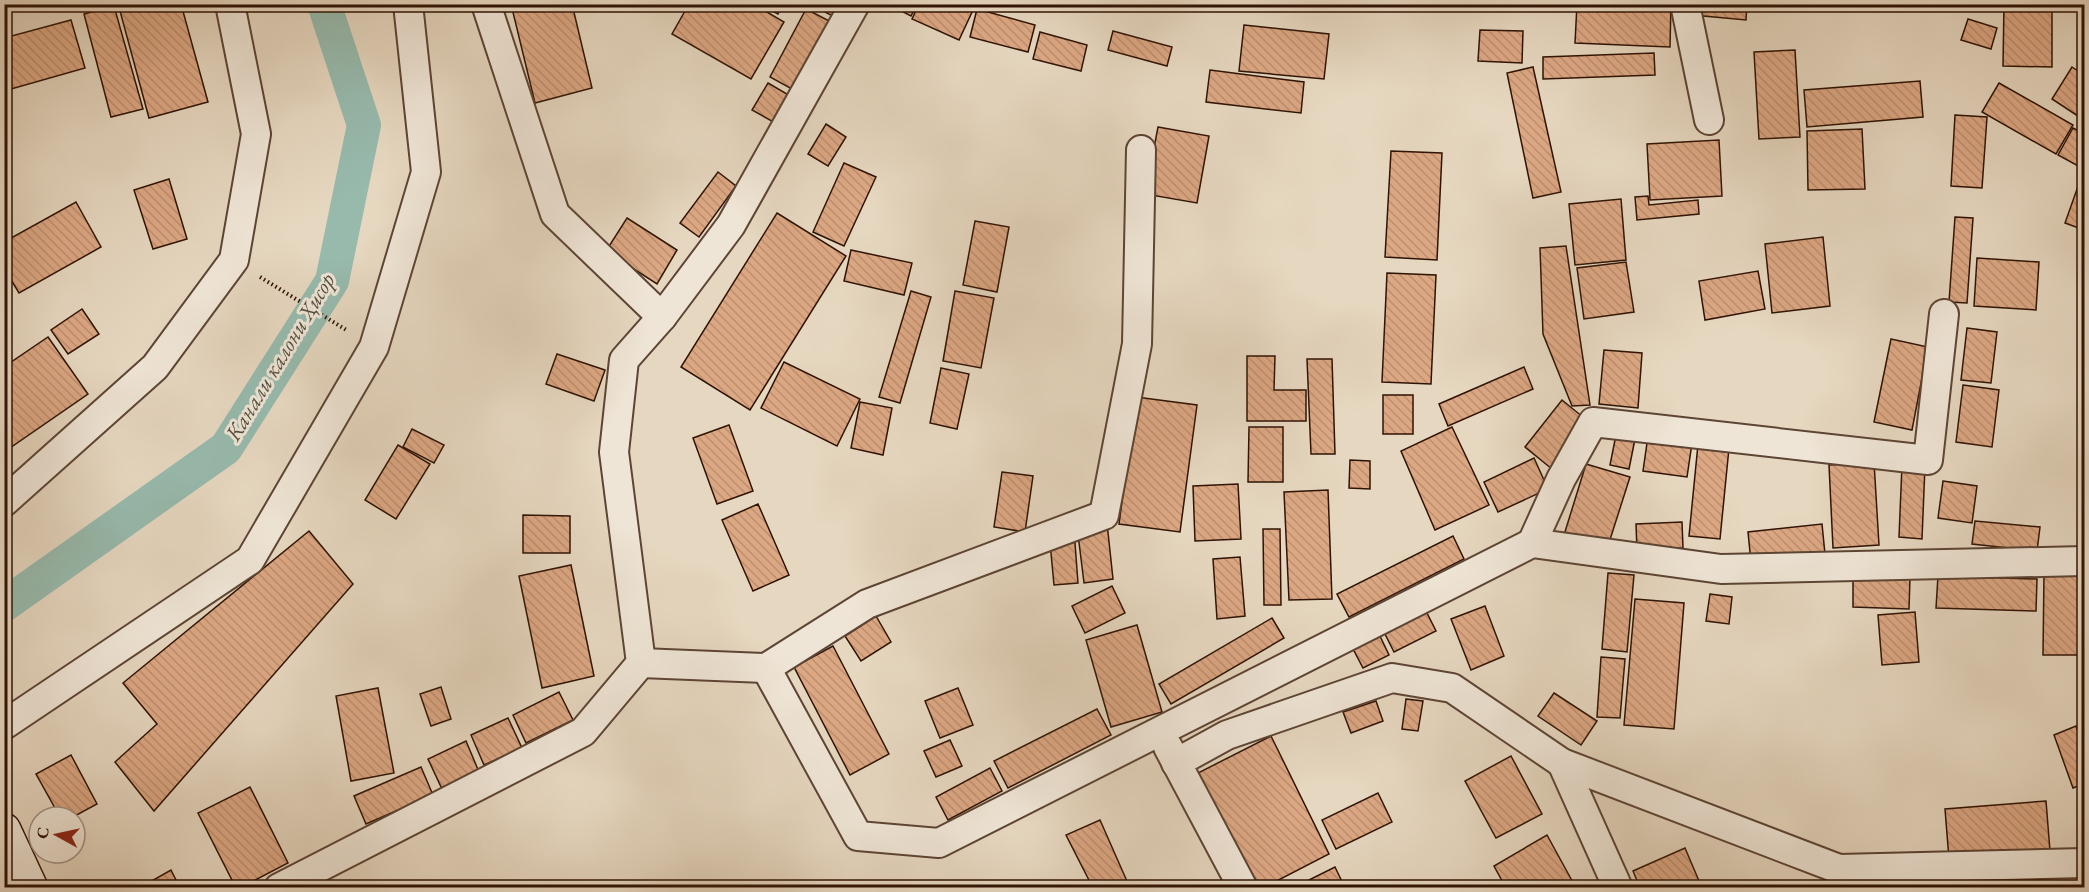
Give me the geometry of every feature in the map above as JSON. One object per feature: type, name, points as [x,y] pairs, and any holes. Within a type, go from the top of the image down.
[{"type":"main road","points":[[4,830],[31,888]]},
{"type":"street","points":[[4,502],[155,367],[234,260],[256,134],[231,4]]},
{"type":"street","points":[[4,725],[250,560],[374,347],[426,172],[408,4]]},
{"type":"street","points":[[486,4],[555,214],[662,318]]},
{"type":"street","points":[[279,888],[583,732],[641,663],[614,452],[624,360],[662,318],[731,225],[855,4]]},
{"type":"street","points":[[1685,4],[1709,120]]},
{"type":"street","points":[[641,663],[766,668],[867,604],[1104,515],[1137,344],[1141,150]]},
{"type":"street","points":[[1532,543],[1561,479],[1593,422],[1928,460],[1944,314]]},
{"type":"street","points":[[766,668],[858,836],[939,843],[1532,543],[1721,569],[2085,561]]},
{"type":"street","points":[[1176,763],[1227,735],[1392,678],[1452,688],[1562,763],[1839,869],[2085,863]]},
{"type":"street","points":[[1161,732],[1243,888]]},
{"type":"street","points":[[1562,763],[1618,888]]},
{"type":"path","points":[[234,260],[374,347]]},
{"type":"building","points":[[142,4],[181,4],[208,102],[149,118],[120,11]]},
{"type":"building","points":[[511,4],[572,4],[592,88],[535,103]]},
{"type":"building","points":[[689,4],[753,4],[784,22],[751,79],[672,34]]},
{"type":"building","points":[[759,4],[783,4],[778,14]]},
{"type":"building","points":[[810,4],[850,4],[842,21]]},
{"type":"building","points":[[888,4],[917,4],[911,16]]},
{"type":"building","points":[[919,4],[962,4],[973,10],[959,40],[912,19]]},
{"type":"building","points":[[1577,4],[1671,4],[1670,47],[1575,43]]},
{"type":"building","points":[[1694,4],[1747,4],[1746,20],[1693,15]]},
{"type":"building","points":[[2004,4],[2052,4],[2052,67],[2003,66]]},
{"type":"building","points":[[114,6],[143,109],[111,117],[84,14]]},
{"type":"building","points":[[806,9],[837,25],[801,94],[770,77]]},
{"type":"building","points":[[977,9],[1035,25],[1028,52],[970,37]]},
{"type":"building","points":[[1968,19],[1997,28],[1991,49],[1961,40]]},
{"type":"building","points":[[71,20],[85,68],[4,91],[4,38]]},
{"type":"building","points":[[1244,25],[1329,34],[1324,79],[1239,71]]},
{"type":"building","points":[[1480,30],[1523,31],[1522,63],[1478,61]]},
{"type":"building","points":[[1113,31],[1172,47],[1167,66],[1108,50]]},
{"type":"building","points":[[1040,32],[1087,45],[1081,71],[1033,59]]},
{"type":"building","points":[[1795,50],[1800,137],[1759,139],[1754,52]]},
{"type":"building","points":[[1654,53],[1655,75],[1543,79],[1543,57]]},
{"type":"building","points":[[1533,67],[1561,192],[1533,198],[1507,73]]},
{"type":"building","points":[[2072,67],[2084,75],[2084,120],[2052,99]]},
{"type":"building","points":[[1210,70],[1304,82],[1301,113],[1206,102]]},
{"type":"building","points":[[1920,81],[1923,117],[1807,127],[1804,90]]},
{"type":"building","points":[[768,83],[792,97],[777,124],[752,110]]},
{"type":"building","points":[[1999,83],[2073,125],[2056,154],[1982,112]]},
{"type":"building","points":[[1955,115],[1987,117],[1982,188],[1951,186]]},
{"type":"building","points":[[826,124],[846,137],[828,166],[808,154]]},
{"type":"building","points":[[1158,127],[1209,136],[1197,203],[1145,194]]},
{"type":"building","points":[[2073,128],[2084,134],[2084,159],[2080,167],[2058,155]]},
{"type":"building","points":[[1862,129],[1865,189],[1808,190],[1807,131]]},
{"type":"building","points":[[1719,140],[1722,196],[1650,200],[1647,144]]},
{"type":"building","points":[[1391,151],[1442,153],[1437,260],[1385,257]]},
{"type":"building","points":[[844,163],[876,177],[844,246],[813,232]]},
{"type":"building","points":[[718,172],[736,186],[699,237],[680,223]]},
{"type":"building","points":[[2082,175],[2084,176],[2084,230],[2065,223]]},
{"type":"building","points":[[169,179],[187,239],[153,249],[134,190]]},
{"type":"building","points":[[1648,196],[1649,205],[1698,200],[1699,214],[1637,220],[1635,197]]},
{"type":"building","points":[[1621,199],[1626,260],[1575,265],[1569,204]]},
{"type":"building","points":[[76,202],[101,247],[19,293],[4,268],[4,242]]},
{"type":"building","points":[[777,213],[846,256],[750,410],[681,367]]},
{"type":"building","points":[[1955,217],[1973,218],[1967,303],[1949,302]]},
{"type":"building","points":[[627,218],[677,250],[657,284],[606,251]]},
{"type":"building","points":[[975,221],[1009,227],[997,292],[963,285]]},
{"type":"building","points":[[1823,237],[1830,306],[1772,313],[1765,244]]},
{"type":"building","points":[[1566,246],[1590,405],[1572,406],[1543,334],[1540,248]]},
{"type":"building","points":[[851,250],[912,263],[904,295],[844,281]]},
{"type":"building","points":[[1977,258],[2039,262],[2036,310],[1974,306]]},
{"type":"building","points":[[1626,262],[1634,312],[1584,319],[1577,268]]},
{"type":"building","points":[[1758,271],[1765,309],[1705,320],[1699,281]]},
{"type":"building","points":[[1387,273],[1436,275],[1431,384],[1382,382]]},
{"type":"building","points":[[911,291],[931,297],[900,403],[879,397]]},
{"type":"building","points":[[955,291],[994,298],[981,368],[943,361]]},
{"type":"building","points":[[82,309],[99,334],[68,354],[51,330]]},
{"type":"building","points":[[1967,328],[1997,332],[1991,383],[1961,380]]},
{"type":"building","points":[[48,337],[88,394],[4,452],[4,367]]},
{"type":"building","points":[[1891,339],[1928,347],[1912,430],[1874,422]]},
{"type":"building","points":[[1604,350],[1642,353],[1638,408],[1599,404]]},
{"type":"building","points":[[557,354],[605,370],[594,401],[546,384]]},
{"type":"building","points":[[1247,356],[1275,356],[1274,390],[1306,390],[1306,421],[1247,421]]},
{"type":"building","points":[[1307,359],[1332,359],[1335,454],[1311,454]]},
{"type":"building","points":[[784,362],[860,399],[837,446],[761,408]]},
{"type":"building","points":[[1524,367],[1533,389],[1448,426],[1439,404]]},
{"type":"building","points":[[941,368],[969,374],[957,429],[930,423]]},
{"type":"building","points":[[1963,385],[1999,390],[1992,447],[1956,442]]},
{"type":"building","points":[[1383,395],[1413,395],[1413,434],[1383,434]]},
{"type":"building","points":[[1136,397],[1197,405],[1180,532],[1119,524]]},
{"type":"building","points":[[1562,400],[1589,422],[1552,469],[1525,447]]},
{"type":"building","points":[[860,402],[892,408],[883,455],[851,448]]},
{"type":"building","points":[[729,425],[753,491],[717,504],[693,438]]},
{"type":"building","points":[[1618,425],[1637,429],[1629,469],[1610,465]]},
{"type":"building","points":[[1249,427],[1283,427],[1283,482],[1248,482]]},
{"type":"building","points":[[1452,427],[1489,505],[1435,530],[1401,451]]},
{"type":"building","points":[[412,429],[444,445],[434,463],[403,447]]},
{"type":"building","points":[[1699,434],[1730,438],[1720,539],[1689,536]]},
{"type":"building","points":[[1648,436],[1692,443],[1687,477],[1643,471]]},
{"type":"building","points":[[398,445],[430,464],[396,519],[365,500]]},
{"type":"building","points":[[1534,458],[1548,489],[1498,512],[1484,482]]},
{"type":"building","points":[[1350,460],[1370,461],[1370,489],[1349,488]]},
{"type":"building","points":[[1874,462],[1879,545],[1833,548],[1829,465]]},
{"type":"building","points":[[1586,464],[1630,477],[1607,549],[1564,535]]},
{"type":"building","points":[[1902,465],[1925,466],[1922,539],[1899,537]]},
{"type":"building","points":[[1002,472],[1033,476],[1025,532],[994,527]]},
{"type":"building","points":[[1943,481],[1977,486],[1972,523],[1938,518]]},
{"type":"building","points":[[1238,484],[1241,539],[1195,541],[1193,486]]},
{"type":"building","points":[[1328,490],[1332,599],[1289,600],[1284,492]]},
{"type":"building","points":[[758,504],[789,575],[753,591],[722,520]]},
{"type":"building","points":[[523,515],[570,516],[570,553],[523,553]]},
{"type":"building","points":[[1975,521],[2040,527],[2037,551],[1972,544]]},
{"type":"building","points":[[1682,522],[1683,548],[1637,550],[1636,524]]},
{"type":"building","points":[[1107,523],[1113,579],[1084,583],[1077,526]]},
{"type":"building","points":[[1822,524],[1825,554],[1751,562],[1748,532]]},
{"type":"building","points":[[1263,529],[1280,529],[1281,605],[1264,605]]},
{"type":"building","points":[[1074,530],[1078,583],[1054,585],[1049,532]]},
{"type":"building","points":[[309,531],[353,584],[154,811],[115,762],[157,724],[123,683]]},
{"type":"building","points":[[1453,536],[1464,559],[1349,617],[1337,594]]},
{"type":"building","points":[[1240,557],[1245,616],[1217,619],[1213,559]]},
{"type":"building","points":[[571,565],[594,676],[542,688],[519,576]]},
{"type":"building","points":[[1608,573],[1634,575],[1627,652],[1602,649]]},
{"type":"building","points":[[2044,573],[2080,573],[2078,655],[2043,655]]},
{"type":"building","points":[[1853,576],[1910,578],[1909,609],[1853,607]]},
{"type":"building","points":[[1938,576],[2037,579],[2036,611],[1936,608]]},
{"type":"building","points":[[1112,586],[1125,613],[1085,633],[1072,606]]},
{"type":"building","points":[[1710,594],[1732,597],[1729,624],[1706,621]]},
{"type":"building","points":[[1635,599],[1684,603],[1674,729],[1624,725]]},
{"type":"building","points":[[1485,606],[1504,656],[1471,670],[1451,619]]},
{"type":"building","points":[[1426,611],[1436,631],[1394,652],[1384,632]]},
{"type":"building","points":[[1915,612],[1919,662],[1882,665],[1878,615]]},
{"type":"building","points":[[876,616],[891,642],[861,661],[845,636]]},
{"type":"building","points":[[1272,618],[1284,638],[1171,704],[1159,684]]},
{"type":"building","points":[[1137,625],[1162,712],[1111,727],[1086,640]]},
{"type":"building","points":[[1378,632],[1389,655],[1363,668],[1351,645]]},
{"type":"building","points":[[833,646],[889,754],[850,775],[794,667]]},
{"type":"building","points":[[1601,657],[1625,659],[1620,718],[1597,717]]},
{"type":"building","points":[[441,687],[451,719],[431,726],[420,694]]},
{"type":"building","points":[[378,688],[394,773],[351,781],[336,696]]},
{"type":"building","points":[[958,688],[973,725],[940,738],[925,701]]},
{"type":"building","points":[[559,692],[573,720],[526,743],[513,715]]},
{"type":"building","points":[[1554,693],[1597,721],[1581,745],[1538,716]]},
{"type":"building","points":[[1406,699],[1423,701],[1418,731],[1402,729]]},
{"type":"building","points":[[1376,701],[1383,721],[1351,733],[1343,712]]},
{"type":"building","points":[[1097,709],[1111,735],[1008,788],[994,761]]},
{"type":"building","points":[[508,718],[522,748],[484,765],[471,735]]},
{"type":"building","points":[[2076,726],[2084,749],[2084,784],[2073,788],[2054,735]]},
{"type":"building","points":[[1271,736],[1329,854],[1263,888],[1256,888],[1198,773]]},
{"type":"building","points":[[950,740],[962,766],[936,777],[924,751]]},
{"type":"building","points":[[466,741],[479,772],[442,789],[428,759]]},
{"type":"building","points":[[71,755],[97,804],[87,809],[87,805],[53,805],[36,774]]},
{"type":"building","points":[[1511,756],[1542,814],[1496,838],[1465,781]]},
{"type":"building","points":[[421,767],[433,795],[366,824],[354,796]]},
{"type":"building","points":[[990,768],[1002,791],[948,820],[936,797]]},
{"type":"building","points":[[250,787],[288,863],[236,888],[198,813]]},
{"type":"building","points":[[1378,793],[1392,822],[1336,849],[1322,820]]},
{"type":"building","points":[[2084,797],[2084,825],[2079,824]]},
{"type":"building","points":[[2046,801],[2050,851],[1949,859],[1945,809]]},
{"type":"building","points":[[1100,820],[1130,888],[1093,888],[1066,835]]},
{"type":"building","points":[[1547,835],[1576,888],[1506,888],[1494,866]]},
{"type":"building","points":[[1685,848],[1702,888],[1640,888],[1633,871]]},
{"type":"building","points":[[1335,867],[1345,888],[1293,888]]},
{"type":"building","points":[[171,870],[180,888],[139,888]]},
{"type":"waterway","name":"Канали калони Ҳисор","points":[[4,605],[226,448],[332,281],[364,125],[324,4]]}]
